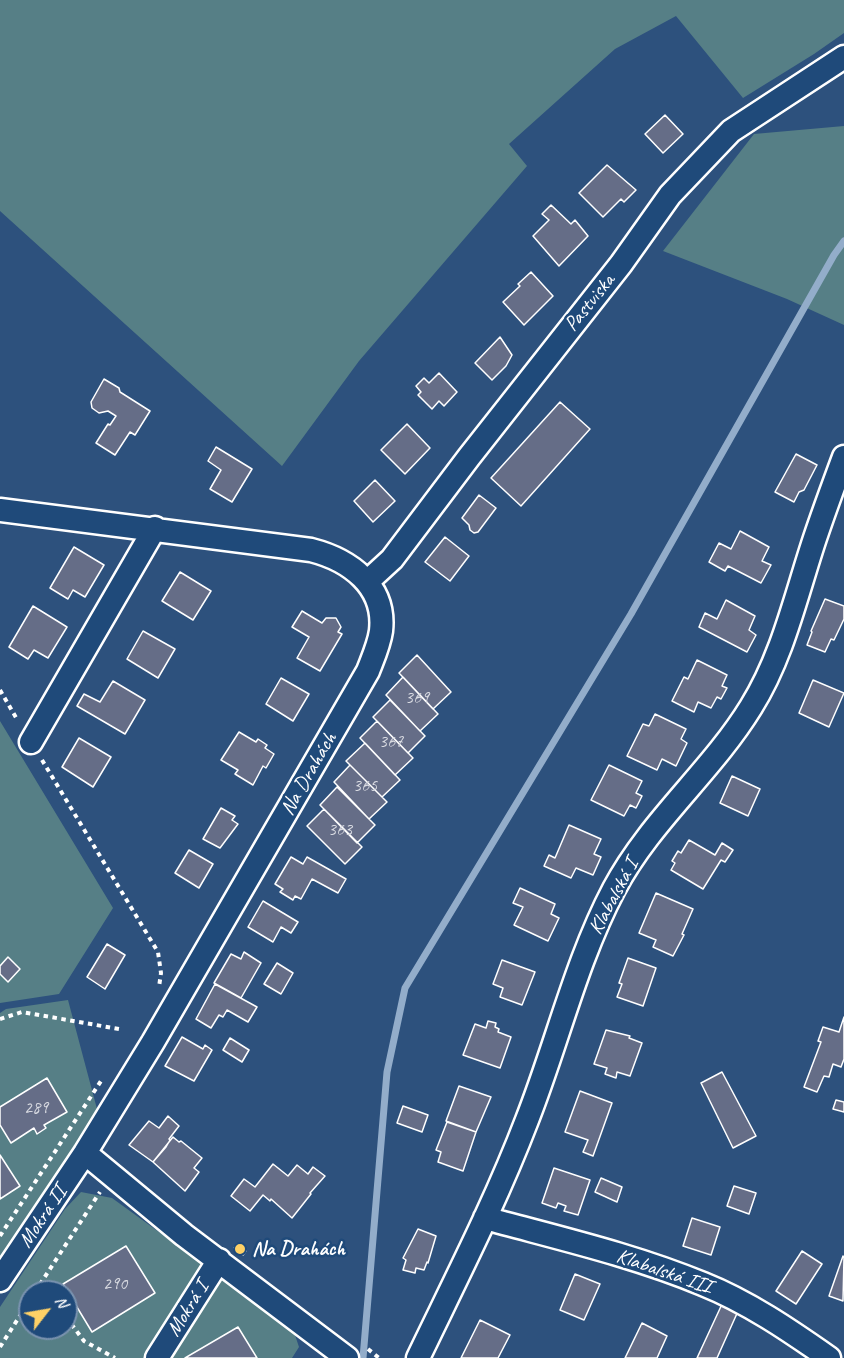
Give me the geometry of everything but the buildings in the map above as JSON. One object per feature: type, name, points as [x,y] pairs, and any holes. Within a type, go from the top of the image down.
[{"type":"street","name":"Pastviska","points":[[367,582],[392,559],[621,264],[670,195],[730,131],[844,57]]},
{"type":"street","name":"Klabalská I","points":[[418,1358],[485,1218],[527,1120],[586,953],[615,888],[656,826],[712,759],[751,707],[775,660],[798,599],[814,540],[844,457]]},
{"type":"street","name":"Na Drahách","points":[[0,510],[155,528],[329,554],[345,561],[367,582],[376,596],[381,612],[381,631],[377,650],[368,671],[159,1032],[85,1153]]},
{"type":"street","points":[[31,742],[155,528]]},
{"type":"street","points":[[85,1153],[112,1173],[184,1235],[347,1358]]},
{"type":"street","name":"Mokrá II","points":[[0,1280],[85,1153]]},
{"type":"street","name":"Klabalská III","points":[[485,1218],[636,1260],[704,1284],[746,1304],[798,1349],[829,1358]]},
{"type":"street","name":"Mokrá I","points":[[157,1358],[219,1260]]},
{"type":"path","points":[[0,690],[158,952],[161,973],[158,993]]},
{"type":"path","points":[[0,1019],[22,1012],[118,1029]]},
{"type":"path","points":[[0,1236],[100,1081]]},
{"type":"path","points":[[43,1280],[112,1173]]},
{"type":"path","points":[[0,1347],[18,1319]]},
{"type":"path","points":[[78,1333],[84,1341],[115,1358]]},
{"type":"green space","points":[[0,0],[844,0],[844,33],[743,98],[676,16],[615,49],[509,144],[527,166],[359,361],[282,466],[0,211]]},
{"type":"green space","points":[[844,126],[844,325],[787,299],[663,251],[754,134]]},
{"type":"green space","points":[[0,721],[113,908],[59,994],[0,1003]]},
{"type":"green space","points":[[68,1000],[97,1109],[60,1171],[0,1262],[0,1013],[6,1009]]},
{"type":"green space","points":[[81,1192],[112,1198],[293,1329],[299,1347],[292,1358],[0,1358],[0,1307],[65,1209]]},
{"type":"waterway","points":[[363,1358],[387,1072],[405,988],[631,614],[844,241]]},
{"type":"place","name":"Na Drahách","points":[[240,1249]]}]
